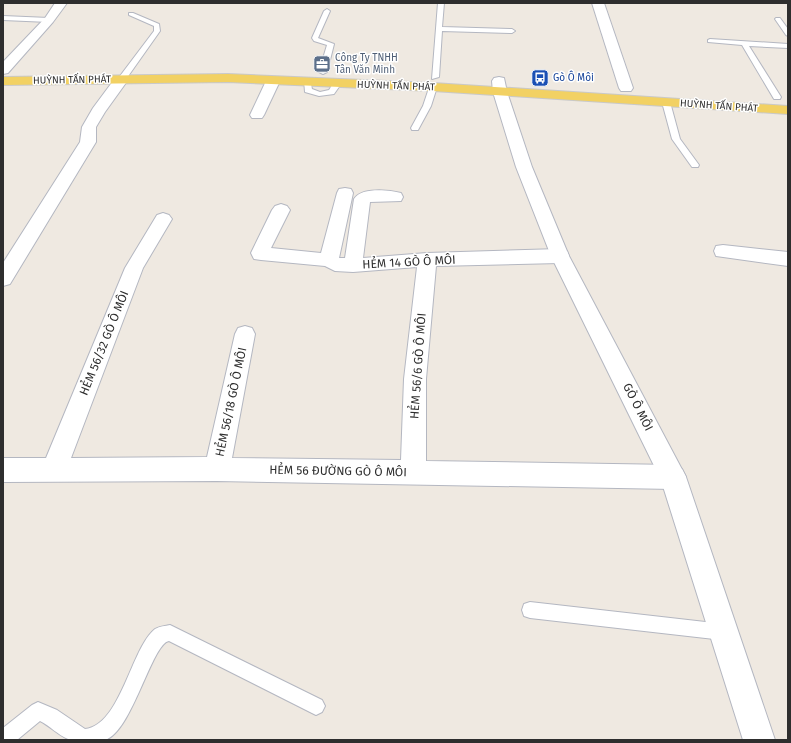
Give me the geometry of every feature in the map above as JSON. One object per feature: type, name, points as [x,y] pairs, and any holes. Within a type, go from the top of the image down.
[{"type":"main road","name":"HUỲNH TẤN PHÁT","points":[[3,70],[307,82],[339,78],[434,82],[666,102],[788,110]]},
{"type":"main road","name":"HUỲNH TẤN PHÁT","points":[[3,81],[238,70],[322,72],[339,78]]},
{"type":"main road","name":"HUỲNH TẤN PHÁT","points":[[500,87],[626,88],[782,97]]},
{"type":"street","points":[[3,70],[50,20],[60,3]]},
{"type":"street","points":[[598,3],[626,88]]},
{"type":"street","points":[[3,279],[88,142],[89,127],[98,111],[124,75]]},
{"type":"street","points":[[257,115],[273,81]]},
{"type":"street","name":"GÒ Ô MÔI","points":[[500,87],[524,167],[560,256],[673,477],[759,740]]},
{"type":"street","points":[[329,260],[345,193]]},
{"type":"street","points":[[353,265],[362,199],[367,197],[395,198]]},
{"type":"street","name":"HẺM 14 GÒ Ô MÔI","points":[[281,210],[260,253],[261,254],[329,260],[335,264],[353,265],[427,260],[560,256]]},
{"type":"street","name":"HẺM 56/32 GÒ Ô MÔI","points":[[54,470],[134,268],[162,219]]},
{"type":"street","points":[[723,251],[788,259]]},
{"type":"street","name":"HẺM 56/6 GÒ Ô MÔI","points":[[413,472],[415,379],[427,260]]},
{"type":"street","name":"HẺM 56/18 GÒ Ô MÔI","points":[[217,469],[245,334]]},
{"type":"street","name":"HẺM 56 ĐƯỜNG GÒ Ô MÔI","points":[[3,470],[217,469],[673,477]]},
{"type":"lane","points":[[415,128],[427,106],[434,82],[442,3]]},
{"type":"lane","points":[[322,72],[331,44],[316,40],[315,38],[327,10]]},
{"type":"lane","points":[[124,75],[156,31],[157,25],[131,14]]},
{"type":"lane","points":[[3,18],[50,20]]},
{"type":"lane","points":[[778,19],[788,34]]},
{"type":"lane","points":[[439,29],[512,31]]},
{"type":"lane","points":[[710,41],[788,46]]},
{"type":"lane","points":[[745,44],[782,97]]},
{"type":"lane","points":[[666,102],[676,139],[695,166]]},
{"type":"lane","points":[[530,610],[724,632]]},
{"type":"lane","points":[[3,740],[38,711],[46,713],[85,738],[96,737],[108,728],[119,713],[154,643],[162,634],[170,632],[316,706]]},
{"type":"place","name":"Công Ty TNHH Tân Văn Minh","points":[[322,64]]},
{"type":"place","name":"Gò Ô Môi","points":[[540,78]]}]
